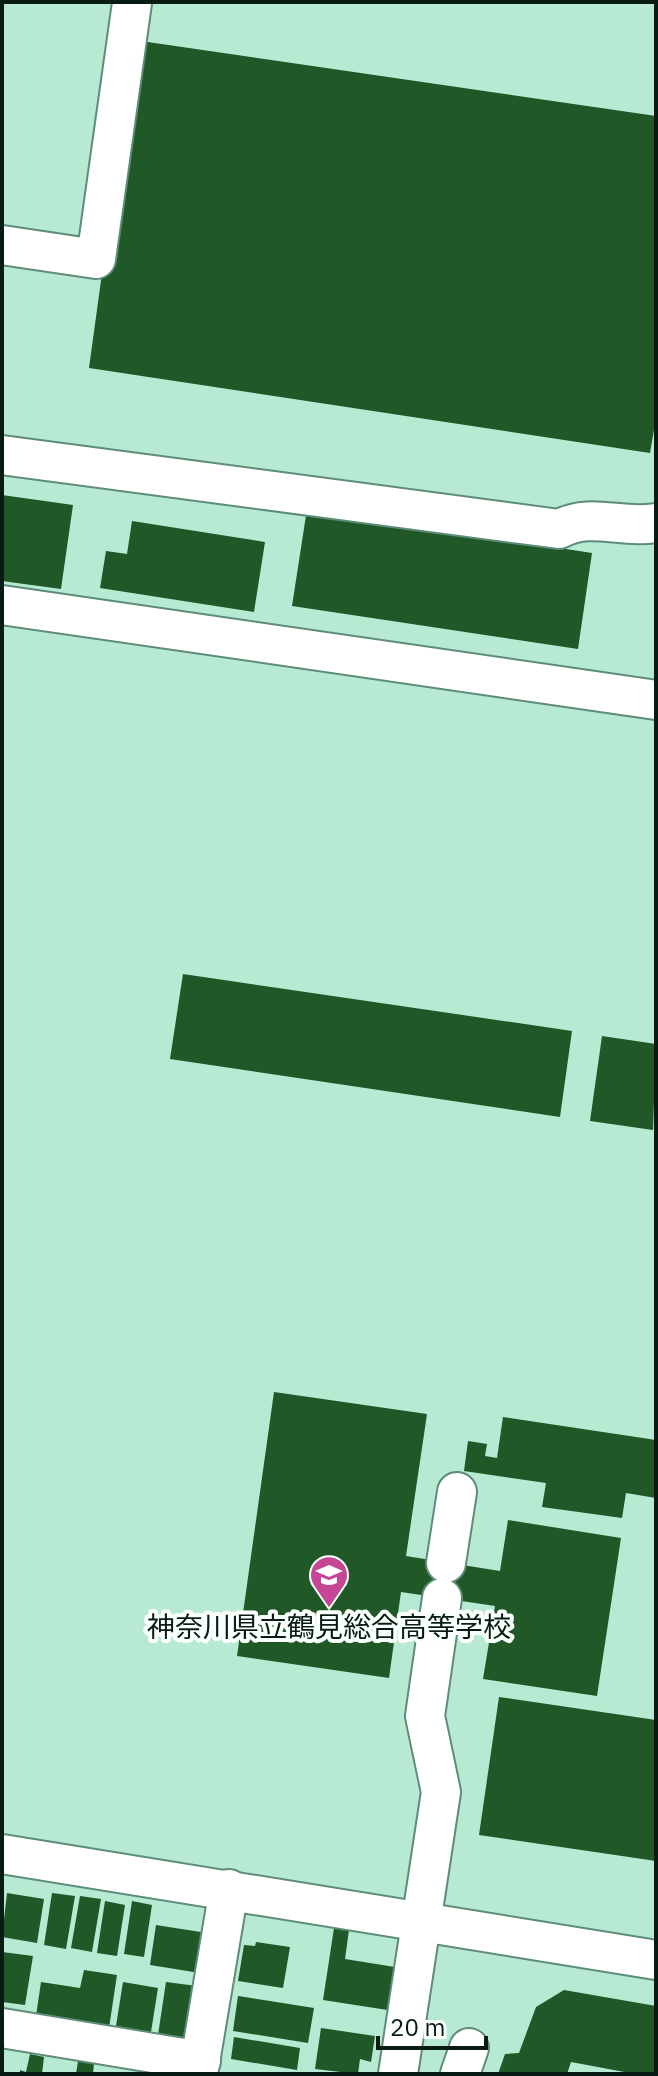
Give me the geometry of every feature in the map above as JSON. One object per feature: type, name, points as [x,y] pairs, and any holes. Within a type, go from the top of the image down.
[{"type":"street","points":[[2,245],[96,259],[132,3]]},
{"type":"street","points":[[2,455],[559,529],[578,519],[636,526],[656,523]]},
{"type":"street","points":[[2,605],[656,700]]},
{"type":"street","points":[[398,2074],[424,1922],[441,1792],[425,1716],[457,1492]]},
{"type":"street","points":[[2,1854],[656,1960]]},
{"type":"street","points":[[2,2028],[200,2068],[229,1889]]},
{"type":"building","points":[[134,40],[656,116],[656,418],[650,453],[89,368]]},
{"type":"building","points":[[2,495],[73,505],[61,589],[2,581]]},
{"type":"building","points":[[307,509],[592,553],[578,649],[292,606]]},
{"type":"building","points":[[132,521],[265,542],[254,612],[100,588],[106,551],[127,554]]},
{"type":"building","points":[[183,974],[572,1031],[560,1117],[170,1059]]},
{"type":"building","points":[[602,1036],[656,1044],[653,1130],[590,1121]]},
{"type":"building","points":[[274,1392],[427,1414],[406,1556],[500,1571],[508,1520],[621,1538],[597,1696],[483,1679],[495,1606],[401,1592],[389,1678],[237,1656]]},
{"type":"building","points":[[503,1417],[656,1440],[656,1498],[626,1493],[622,1518],[542,1507],[546,1483],[464,1471],[468,1441],[487,1444],[485,1456],[497,1458]]},
{"type":"building","points":[[499,1697],[656,1720],[656,1861],[479,1835]]},
{"type":"building","points":[[7,1893],[44,1899],[37,1943],[2,1937]]},
{"type":"building","points":[[52,1893],[75,1896],[66,1949],[44,1945]]},
{"type":"building","points":[[80,1896],[101,1899],[92,1952],[71,1948]]},
{"type":"building","points":[[105,1901],[125,1905],[117,1956],[97,1953]]},
{"type":"building","points":[[132,1901],[152,1905],[144,1957],[124,1954]]},
{"type":"building","points":[[156,1925],[207,1933],[200,1973],[150,1965]]},
{"type":"building","points":[[334,1928],[349,1930],[345,1959],[401,1968],[394,2011],[323,2000]]},
{"type":"building","points":[[256,1942],[290,1947],[283,1988],[238,1981],[244,1945],[255,1946]]},
{"type":"building","points":[[2,1952],[33,1956],[25,2005],[2,2002]]},
{"type":"building","points":[[84,1970],[117,1975],[109,2028],[36,2016],[41,1982],[80,1988]]},
{"type":"building","points":[[123,1982],[158,1988],[151,2032],[116,2026]]},
{"type":"building","points":[[166,1982],[197,1986],[188,2040],[158,2035]]},
{"type":"building","points":[[564,1990],[656,2006],[656,2074],[635,2074],[571,2062],[567,2074],[498,2074],[505,2054],[519,2053],[536,2007]]},
{"type":"building","points":[[238,1996],[314,2008],[308,2043],[233,2031]]},
{"type":"building","points":[[321,2028],[375,2036],[371,2062],[360,2059],[358,2074],[315,2069]]},
{"type":"building","points":[[234,2037],[300,2048],[297,2070],[231,2059]]},
{"type":"building","points":[[30,2054],[44,2057],[42,2074],[20,2074],[20,2070],[26,2072]]},
{"type":"building","points":[[78,2061],[94,2063],[93,2074],[76,2074]]},
{"type":"place","name":"神奈川県立鶴見総合高等学校","points":[[329,1609]]}]
